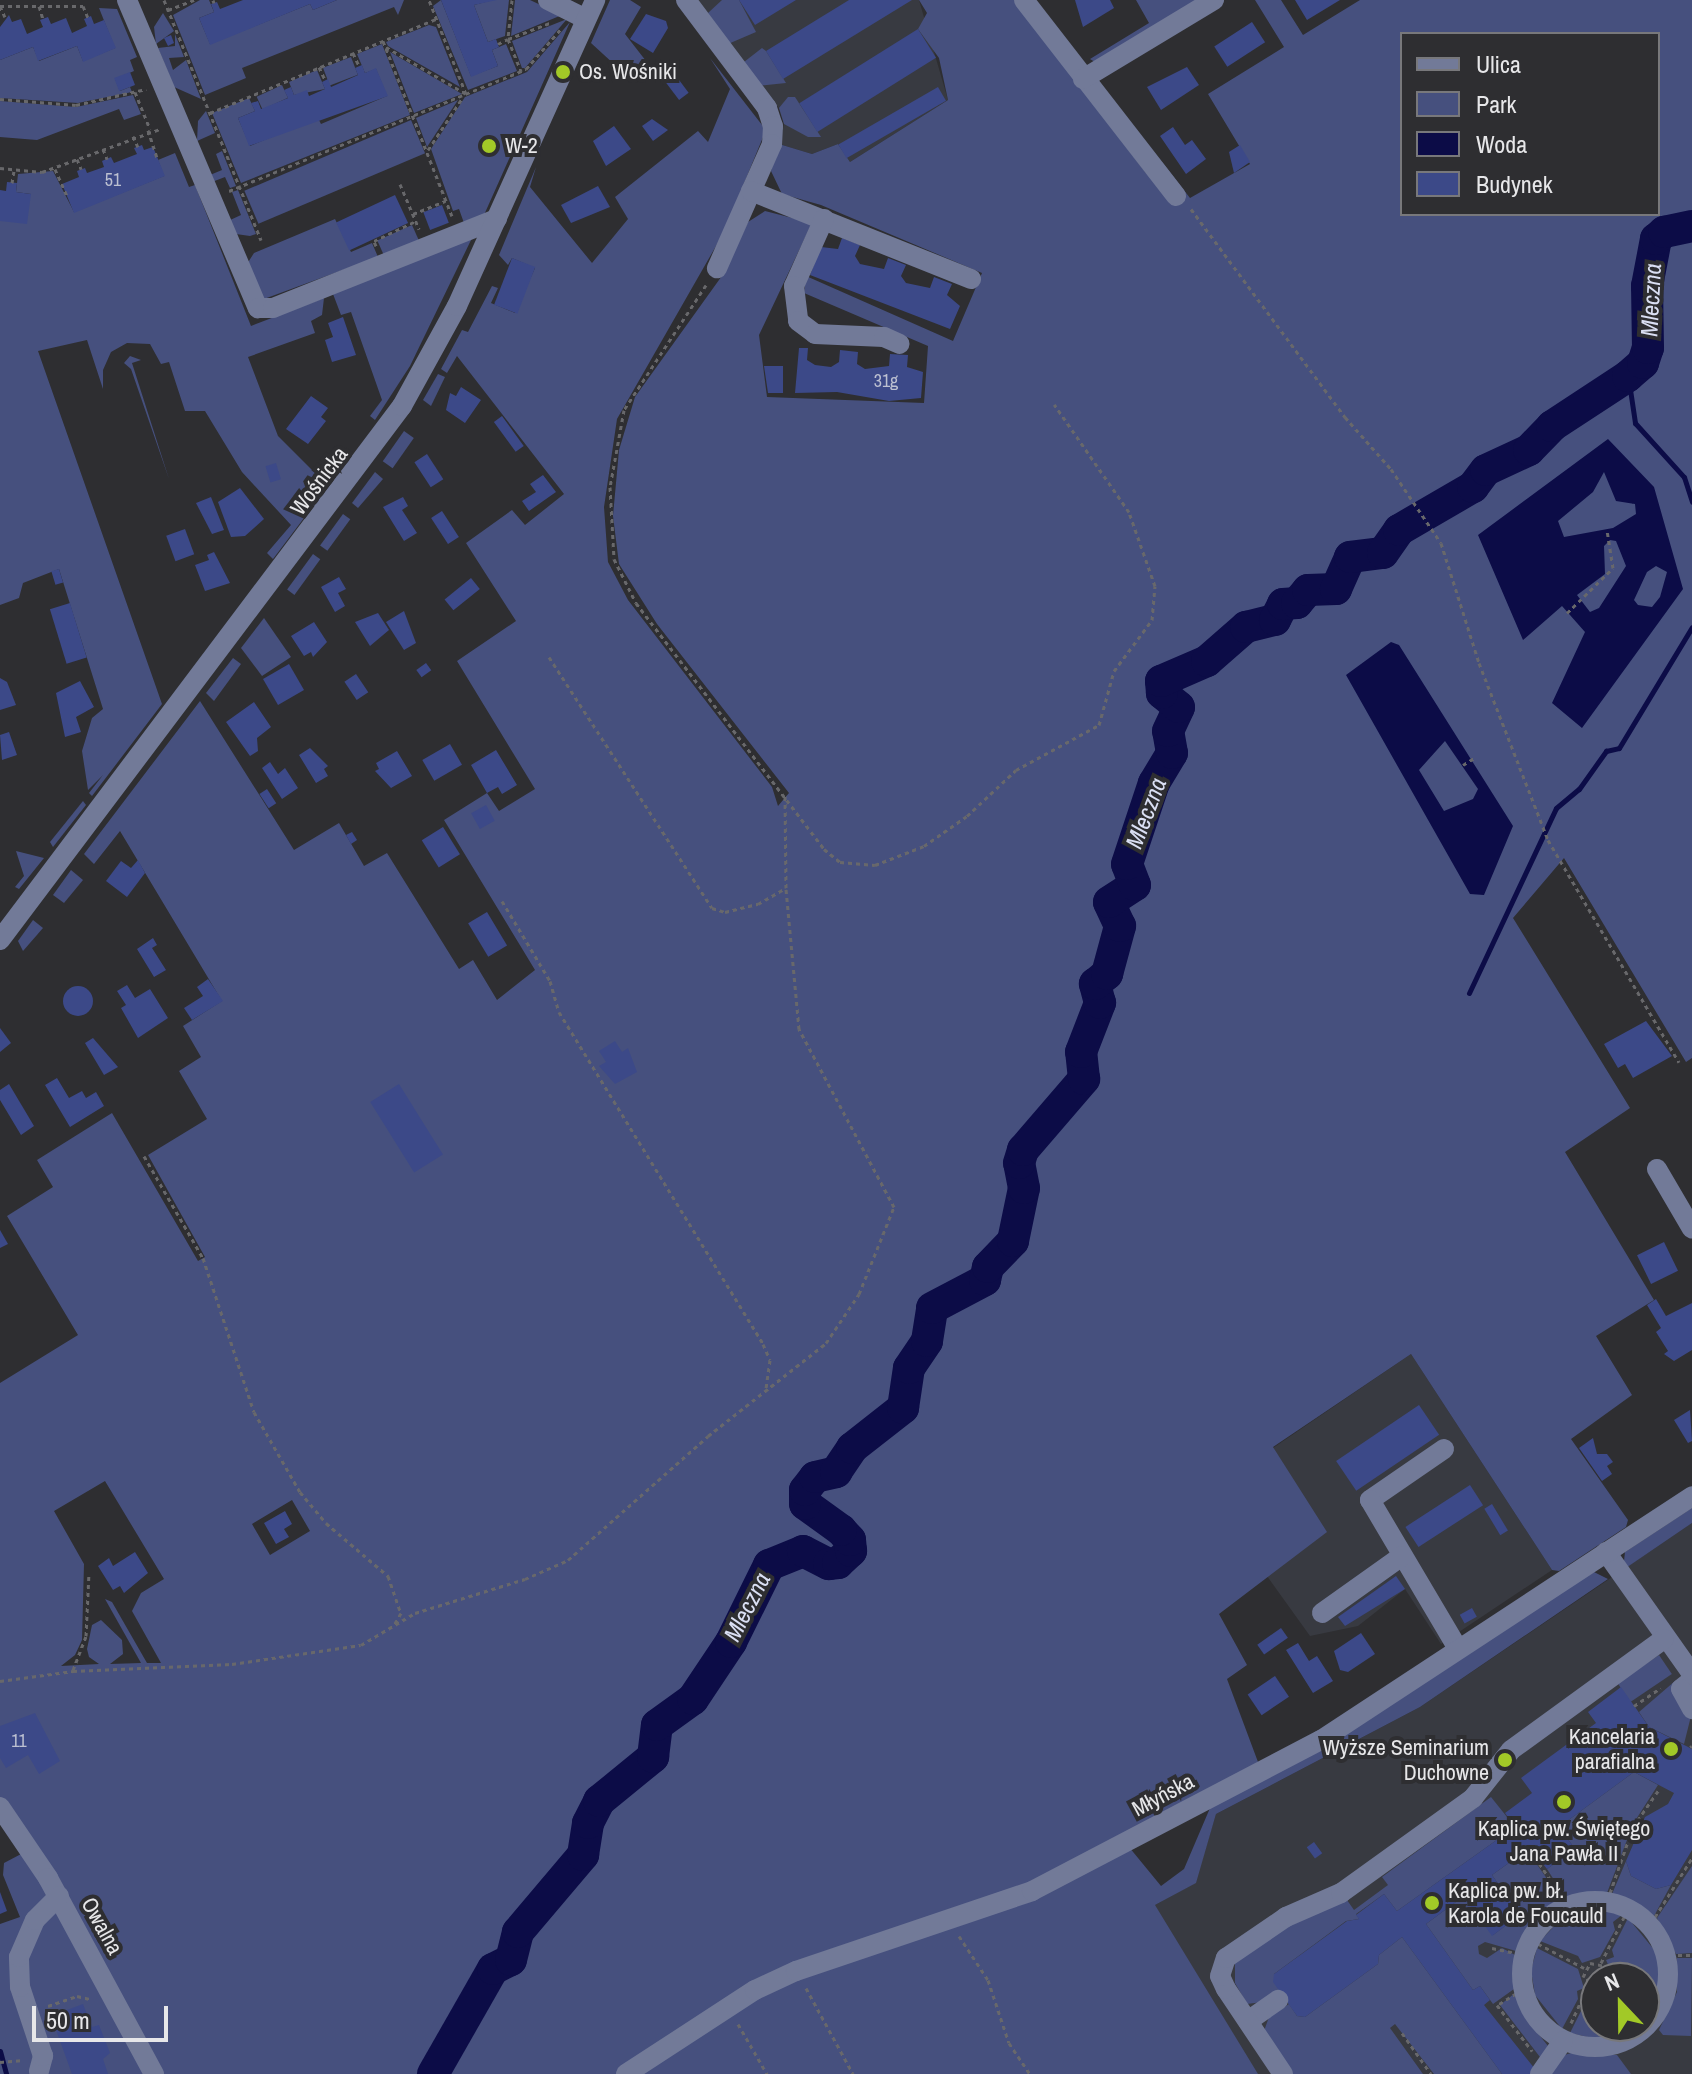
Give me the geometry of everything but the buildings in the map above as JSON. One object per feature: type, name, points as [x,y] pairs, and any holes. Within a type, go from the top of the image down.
[{"type":"street","points":[[127,0],[254,305],[273,308],[497,219]]},
{"type":"street","points":[[548,0],[582,13]]},
{"type":"street","points":[[686,0],[770,114],[772,144],[717,268]]},
{"type":"street","points":[[1024,0],[1176,196]]},
{"type":"street","points":[[1083,79],[1214,0]]},
{"type":"street","name":"Wośnicka","points":[[0,940],[372,451],[432,354],[497,219],[582,13]]},
{"type":"street","points":[[751,191],[971,279]]},
{"type":"street","points":[[824,219],[794,286],[792,304],[798,321],[815,334],[884,337],[900,344]]},
{"type":"street","points":[[1657,1169],[1692,1229]]},
{"type":"street","points":[[1444,1449],[1370,1497],[1458,1649]]},
{"type":"street","name":"Młyńska","points":[[626,2074],[729,2006],[796,1971],[950,1922],[1032,1891],[1321,1740],[1692,1496]]},
{"type":"street","points":[[1606,1552],[1664,1639],[1692,1674]]},
{"type":"street","points":[[1322,1613],[1402,1556]]},
{"type":"street","points":[[1283,2074],[1220,1976],[1226,1958],[1286,1917],[1341,1893],[1473,1798],[1511,1750],[1664,1639]]},
{"type":"street","points":[[1692,1680],[1681,1689],[1692,1709]]},
{"type":"street","name":"Owalna","points":[[0,1807],[59,1896],[154,2074]]},
{"type":"street","points":[[42,2073],[43,2056],[20,1987],[19,1957],[35,1920],[59,1896]]},
{"type":"street","points":[[1621,2042],[1593,2048],[1563,2041],[1538,2021],[1523,1989],[1523,1947],[1550,1916],[1571,1905],[1603,1901],[1628,1909],[1649,1924],[1667,1956],[1667,1990],[1660,1997]]},
{"type":"street","points":[[1248,2021],[1278,2000]]},
{"type":"street","points":[[1543,2070],[1563,2041]]},
{"type":"path","points":[[164,0],[261,240]]},
{"type":"path","points":[[168,10],[194,0]]},
{"type":"path","points":[[436,0],[430,1],[466,94]]},
{"type":"path","points":[[512,0],[508,39],[521,71]]},
{"type":"path","points":[[5,17],[0,6],[83,3],[88,18]]},
{"type":"path","points":[[39,6],[43,19]]},
{"type":"path","points":[[498,44],[582,13]]},
{"type":"path","points":[[218,196],[521,71],[582,13]]},
{"type":"path","points":[[210,113],[436,19]]},
{"type":"path","points":[[383,41],[459,234]]},
{"type":"path","points":[[386,47],[466,94]]},
{"type":"path","points":[[353,53],[359,66]]},
{"type":"path","points":[[319,67],[325,80]]},
{"type":"path","points":[[284,81],[287,89]]},
{"type":"path","points":[[0,99],[76,105],[161,83]]},
{"type":"path","points":[[135,92],[157,158]]},
{"type":"path","points":[[251,94],[255,102]]},
{"type":"path","points":[[427,152],[466,94]]},
{"type":"path","points":[[0,168],[55,168],[149,130],[167,133]]},
{"type":"path","points":[[133,136],[138,147]]},
{"type":"path","points":[[103,149],[107,159]]},
{"type":"path","points":[[77,159],[81,169]]},
{"type":"path","points":[[55,168],[67,196]]},
{"type":"path","points":[[12,183],[14,170]]},
{"type":"path","points":[[400,184],[427,247]]},
{"type":"path","points":[[1176,196],[1199,216],[1251,293],[1427,521],[1452,571],[1479,663],[1548,840],[1679,1062]]},
{"type":"path","points":[[413,214],[446,201]]},
{"type":"path","points":[[383,264],[374,241],[416,221]]},
{"type":"path","points":[[717,268],[624,410],[615,448],[609,532],[621,579],[636,603],[840,862],[875,865],[897,860],[950,830],[1016,770],[1099,725],[1114,671],[1152,620],[1155,586],[1129,512],[1054,404]]},
{"type":"path","points":[[1567,613],[1613,568],[1607,529]]},
{"type":"path","points":[[549,657],[706,904],[725,912],[758,904],[786,888]]},
{"type":"path","points":[[1463,765],[1474,758]]},
{"type":"path","points":[[0,1681],[73,1671],[232,1664],[361,1645],[415,1613],[525,1579],[568,1560],[766,1389],[826,1343],[859,1294],[894,1207],[799,1029],[786,888],[785,796]]},
{"type":"path","points":[[502,901],[550,981],[559,1012],[763,1344],[770,1360],[766,1389]]},
{"type":"path","points":[[144,1156],[203,1258],[243,1385],[300,1492],[326,1523],[388,1576],[401,1613],[391,1630]]},
{"type":"path","points":[[73,1671],[86,1636],[89,1573]]},
{"type":"path","points":[[1610,1893],[1633,1827],[1660,1788]]},
{"type":"path","points":[[1530,1850],[1563,1898]]},
{"type":"path","points":[[1655,1917],[1692,1858]]},
{"type":"path","points":[[1602,1962],[1628,1909]]},
{"type":"path","points":[[950,1922],[988,1980],[1009,2043],[1030,2074]]},
{"type":"path","points":[[1492,1948],[1523,1947],[1580,1967]]},
{"type":"path","points":[[1678,1955],[1692,1955]]},
{"type":"path","points":[[796,1971],[853,2074]]},
{"type":"path","points":[[1523,1989],[1497,2005],[1543,2070]]},
{"type":"path","points":[[29,2012],[77,1996],[89,1998],[96,2007]]},
{"type":"path","points":[[1563,2041],[1580,2004]]},
{"type":"path","points":[[729,2006],[767,2074]]},
{"type":"path","points":[[1402,2033],[1431,2074]]},
{"type":"shaded area","points":[[696,0],[919,0],[948,100],[850,162],[838,144],[812,154],[779,144],[784,124],[779,108],[757,85]]},
{"type":"shaded area","points":[[1411,1354],[1552,1570],[1441,1644],[1405,1589],[1358,1626],[1310,1636],[1267,1576],[1326,1532],[1273,1448]]},
{"type":"shaded area","name":"Wyższe Seminarium Duchowne","points":[[1692,1523],[1692,2074],[1141,2074],[1155,1905],[1195,1883],[1216,1814],[1420,1707]]},
{"type":"green space","points":[[200,0],[209,0],[214,12],[199,18],[210,44],[310,4],[313,10],[337,0],[404,0],[398,15],[394,7],[242,68],[246,78],[205,95],[173,15]]},
{"type":"green space","points":[[441,0],[471,76],[498,66],[492,50],[506,44],[517,71],[468,90],[433,6]]},
{"type":"green space","points":[[509,0],[505,36],[488,42],[474,5]]},
{"type":"green space","points":[[515,0],[530,0],[562,15],[511,36]]},
{"type":"green space","points":[[610,0],[630,0],[641,7],[625,34],[646,61],[627,76],[591,43]]},
{"type":"green space","points":[[722,0],[739,0],[756,32],[728,44],[708,13]]},
{"type":"green space","points":[[919,0],[1014,0],[1146,173],[1162,162],[1190,198],[1250,164],[1208,94],[1284,47],[1255,0],[1281,0],[1303,35],[1360,0],[1692,0],[1692,1058],[1686,1062],[1564,858],[1513,918],[1630,1108],[1565,1152],[1654,1300],[1596,1336],[1632,1395],[1571,1439],[1628,1520],[1626,1527],[1559,1571],[1552,1570],[1411,1354],[1273,1447],[1327,1532],[1219,1614],[1247,1665],[1227,1679],[1258,1762],[1129,1847],[1161,1886],[1184,1869],[1210,1808],[1594,1572],[1608,1579],[1420,1707],[1216,1814],[1196,1883],[1155,1905],[1258,2074],[0,2074],[0,1924],[20,1917],[3,1875],[4,1863],[23,1853],[55,1902],[0,1813],[0,1383],[78,1335],[7,1216],[53,1187],[37,1160],[112,1113],[198,1261],[205,1257],[148,1155],[207,1119],[179,1071],[201,1057],[183,1026],[222,1001],[120,831],[94,864],[84,854],[200,701],[294,850],[339,823],[364,866],[387,853],[459,969],[473,960],[497,1000],[535,970],[444,820],[487,793],[499,811],[535,789],[457,661],[516,621],[466,543],[512,510],[525,525],[564,494],[457,356],[447,373],[441,369],[462,330],[468,332],[492,286],[498,288],[491,303],[515,313],[535,268],[512,258],[508,265],[499,255],[536,167],[530,187],[592,263],[628,219],[615,197],[698,131],[708,142],[730,89],[710,58],[766,130],[724,232],[617,419],[604,507],[608,562],[628,600],[772,787],[778,806],[789,793],[657,624],[619,564],[613,516],[619,450],[635,397],[724,273],[748,222],[765,211],[812,223],[759,335],[767,397],[924,403],[928,346],[804,293],[806,276],[953,341],[982,273],[821,205],[782,194],[771,171],[779,144],[812,154],[838,144],[850,162],[948,100],[939,58],[918,29],[927,13]],"holes":[[[105,1481],[164,1579],[141,1593],[132,1611],[161,1663],[147,1663],[112,1602],[105,1599],[141,1663],[110,1664],[123,1654],[122,1640],[101,1620],[92,1625],[87,1649],[89,1657],[99,1664],[61,1666],[75,1655],[82,1640],[84,1564],[54,1511]],[[292,1500],[310,1531],[270,1555],[252,1524]]]},
{"type":"green space","points":[[1136,0],[1203,0],[1098,64],[1090,59],[1149,23]]},
{"type":"green space","points":[[99,8],[117,9],[137,57],[130,60],[134,71],[115,79],[120,91],[130,87],[132,92],[78,103],[0,98],[0,60],[33,47],[39,61],[77,46],[83,61],[115,48]]},
{"type":"green space","points":[[163,13],[174,31],[156,44],[154,27]]},
{"type":"green space","points":[[567,19],[525,68],[522,68],[512,41]]},
{"type":"green space","points":[[570,22],[484,215],[464,223],[459,209],[453,211],[431,149],[465,97],[527,72]]},
{"type":"green space","points":[[429,25],[436,27],[460,87],[386,42]]},
{"type":"green space","points":[[175,34],[184,57],[169,58],[173,70],[186,60],[201,99],[174,87],[158,48],[175,46]]},
{"type":"green space","points":[[382,44],[410,115],[241,183],[212,113],[249,98],[255,111],[238,118],[250,146],[318,118],[321,124],[387,96],[376,69],[365,73],[357,54]]},
{"type":"green space","points":[[762,48],[786,83],[758,86],[744,62]]},
{"type":"green space","points":[[390,52],[462,94],[414,113]]},
{"type":"green space","points":[[351,57],[358,75],[330,85],[323,68]]},
{"type":"green space","points":[[317,70],[325,89],[294,95],[289,82]]},
{"type":"green space","points":[[282,85],[288,98],[263,110],[257,97]]},
{"type":"green space","points":[[133,95],[141,114],[124,120],[119,109],[37,140],[0,137],[0,101],[76,107]]},
{"type":"green space","points":[[788,97],[795,97],[821,137],[808,137],[784,124],[779,108]]},
{"type":"green space","points":[[458,100],[427,147],[416,118]]},
{"type":"green space","points":[[206,111],[215,133],[197,141],[198,121]]},
{"type":"green space","points":[[411,120],[425,153],[258,224],[244,191]]},
{"type":"green space","points":[[222,151],[236,186],[230,188],[225,177],[212,182],[210,175],[222,170],[216,154]]},
{"type":"green space","points":[[175,153],[189,187],[195,185],[251,326],[324,298],[322,315],[311,321],[315,333],[248,357],[278,436],[323,481],[335,464],[341,469],[273,559],[267,553],[291,525],[242,472],[205,411],[185,411],[169,362],[161,364],[150,344],[127,343],[111,352],[103,370],[103,389],[87,340],[38,351],[162,704],[92,796],[89,793],[103,775],[88,790],[82,751],[92,718],[103,709],[59,569],[23,583],[19,598],[0,605],[0,221],[31,194],[16,192],[18,174],[53,171],[74,212],[164,176],[158,160]]},
{"type":"green space","points":[[238,190],[256,234],[250,236],[236,234],[228,221],[241,215],[232,192]]},
{"type":"green space","points":[[335,219],[351,252],[372,243],[378,257],[264,299],[247,264],[254,253]]},
{"type":"green space","points":[[412,225],[419,241],[384,256],[377,240]]},
{"type":"green space","points":[[472,238],[410,366],[375,420],[370,416],[382,400],[351,312],[341,315],[333,294]]},
{"type":"green space","points":[[130,356],[141,360],[132,363],[169,479],[131,369],[124,363]]},
{"type":"green space","points":[[438,374],[445,377],[431,406],[423,400]]},
{"type":"green space","points":[[404,431],[414,438],[393,468],[383,461]]},
{"type":"green space","points":[[375,472],[383,479],[358,508],[352,503]]},
{"type":"green space","points":[[343,514],[350,519],[327,551],[320,546]]},
{"type":"green space","points":[[313,554],[320,559],[294,595],[287,590]]},
{"type":"green space","points":[[264,618],[291,657],[262,676],[241,648]]},
{"type":"green space","points":[[233,658],[241,664],[214,701],[206,693]]},
{"type":"green space","points":[[83,801],[86,805],[53,847],[50,842]]},
{"type":"green space","points":[[16,851],[44,858],[19,889],[15,887],[24,876]]},
{"type":"green space","points":[[71,870],[83,880],[64,903],[53,895]]},
{"type":"green space","points":[[33,920],[43,928],[23,951],[18,941]]},
{"type":"green space","points":[[1692,1508],[1692,1523],[1623,1570],[1625,1552]]},
{"type":"green space","points":[[1659,1655],[1672,1674],[1630,1702],[1618,1683]]},
{"type":"green space","points":[[1675,1681],[1692,1712],[1684,1744],[1649,1727],[1639,1712]]},
{"type":"green space","points":[[1634,1772],[1658,1785],[1633,1824],[1607,1893],[1565,1897],[1547,1869],[1575,1849],[1559,1827]]},
{"type":"green space","points":[[1491,1797],[1515,1827],[1397,1911],[1384,1894],[1356,1914],[1359,1919],[1346,1921],[1274,1974],[1279,1990],[1262,2002],[1247,2004],[1235,1983],[1235,1962],[1283,1928],[1347,1900],[1354,1910],[1388,1885],[1382,1877]]},
{"type":"green space","points":[[1527,1850],[1561,1899],[1532,1921],[1516,1951],[1485,1942],[1478,1946],[1479,1954],[1487,1958],[1502,1948],[1515,1955],[1514,1989],[1493,2004],[1480,1986],[1473,1990],[1426,1924],[1464,1896],[1493,1935],[1520,1915],[1492,1875]]},
{"type":"green space","points":[[1626,1861],[1631,1876],[1656,1889],[1671,1885],[1654,1916],[1612,1894]]},
{"type":"green space","points":[[1692,1866],[1692,1953],[1676,1954],[1657,1918]]},
{"type":"green space","points":[[1599,1909],[1622,1915],[1613,1922],[1615,1930],[1600,1957],[1585,1962],[1578,1956],[1540,1941],[1561,1919]]},
{"type":"green space","points":[[1628,1918],[1656,1952],[1658,1962],[1607,1962],[1614,1957],[1612,1950]]},
{"type":"green space","points":[[1402,1937],[1502,2074],[1434,2074],[1395,2024],[1390,2028],[1423,2074],[1292,2074],[1264,2031],[1269,2017],[1289,2004],[1297,2016],[1305,2017],[1378,1964],[1379,1955]]},
{"type":"green space","points":[[1537,1948],[1578,1969],[1578,1999],[1562,2029],[1535,1995],[1531,1970]]},
{"type":"green space","points":[[1677,1958],[1692,1958],[1691,2036],[1663,2035],[1660,2031],[1677,1992]]},
{"type":"green space","points":[[1515,1993],[1524,2016],[1548,2046],[1543,2061],[1500,2005]]},
{"type":"green space","points":[[1580,2013],[1580,2035],[1570,2033]]},
{"type":"green space","points":[[1571,2053],[1617,2055],[1631,2074],[1551,2074],[1561,2056]]},
{"type":"water","points":[[1608,439],[1654,487],[1683,589],[1582,728],[1552,703],[1585,632],[1562,606],[1523,640],[1478,535]],"holes":[[[1604,472],[1616,501],[1635,504],[1636,514],[1613,528],[1564,537],[1558,521],[1593,492]],[[1610,540],[1616,541],[1626,566],[1599,608],[1590,612],[1577,595],[1605,574],[1604,546]],[[1656,566],[1667,572],[1660,597],[1652,607],[1638,605],[1634,600],[1647,572]]]},
{"type":"water","points":[[1391,642],[1399,645],[1513,826],[1484,895],[1470,894],[1346,675]],"holes":[[[1445,741],[1478,789],[1473,799],[1444,811],[1419,770]]]},
{"type":"waterway","name":"Mleczna","points":[[433,2074],[493,1969],[511,1960],[518,1932],[583,1855],[588,1823],[599,1801],[653,1757],[657,1725],[693,1699],[731,1642],[769,1565],[803,1551],[829,1564],[838,1563],[851,1551],[850,1540],[841,1530],[805,1504],[805,1490],[815,1477],[836,1472],[852,1448],[903,1408],[909,1368],[927,1341],[932,1308],[985,1280],[988,1267],[1013,1241],[1024,1188],[1019,1163],[1023,1150],[1084,1079],[1081,1052],[1100,1003],[1095,984],[1107,974],[1120,926],[1109,902],[1135,885],[1127,864],[1154,783],[1172,753],[1168,731],[1179,707],[1162,693],[1161,681],[1207,661],[1246,627],[1275,620],[1283,604],[1297,603],[1308,590],[1336,589],[1350,557],[1383,553],[1399,530],[1473,487],[1486,470],[1529,450],[1552,426],[1628,376],[1643,363],[1648,348],[1647,286],[1656,239],[1664,232],[1692,226]]},
{"type":"waterway","points":[[1628,376],[1635,423],[1684,477],[1692,502]]},
{"type":"waterway","points":[[1469,993],[1556,808],[1579,789],[1606,751],[1619,748],[1692,627]]},
{"type":"waterway","points":[[0,2051],[6,2074]]},
{"type":"place","name":"Os. Wośniki","points":[[563,72]]},
{"type":"place","name":"W-2","points":[[489,146]]},
{"type":"place","name":"Kancelaria parafialna","points":[[1671,1749]]},
{"type":"place","name":"Wyższe Seminarium Duchowne","points":[[1505,1760]]},
{"type":"place","name":"Kaplica pw. Świętego Jana Pawła II","points":[[1564,1802]]},
{"type":"place","name":"Kaplica pw. bł. Karola de Foucauld","points":[[1432,1903]]}]
